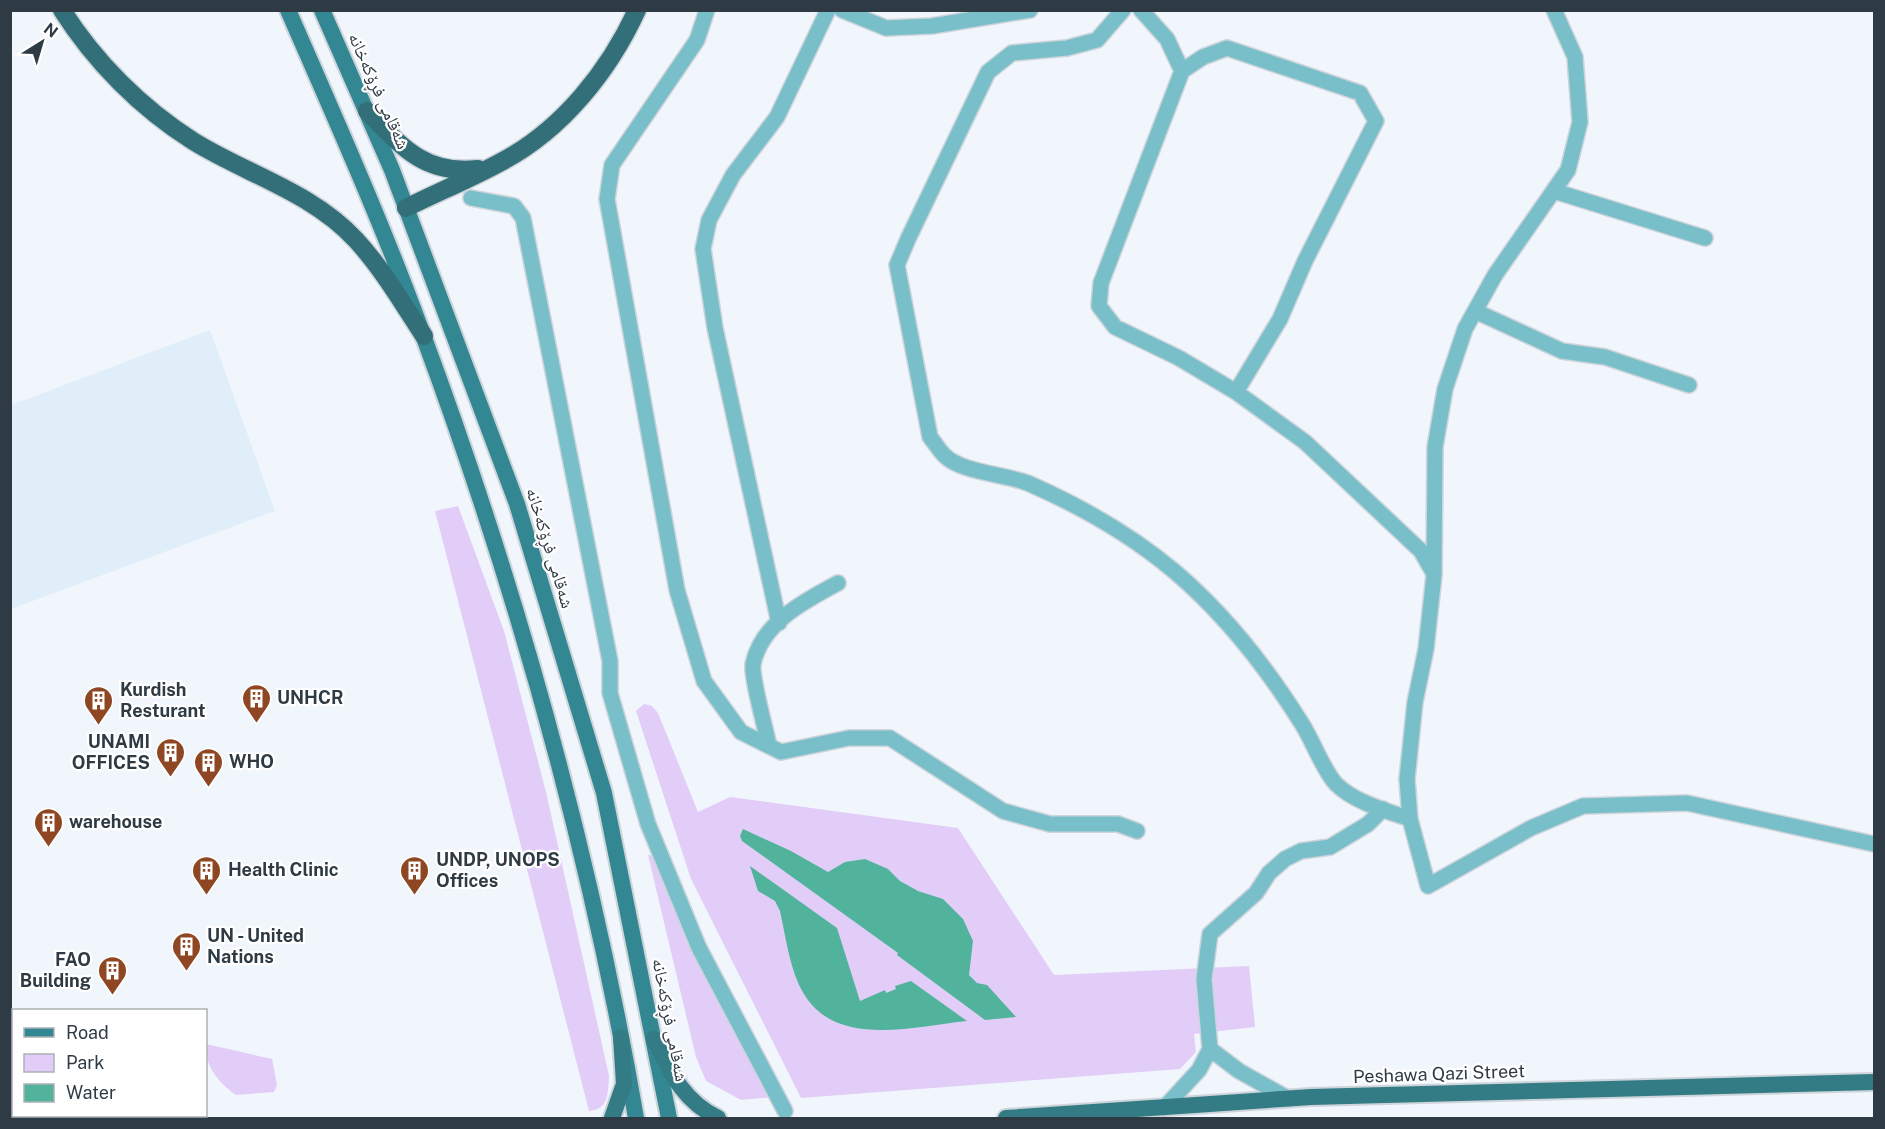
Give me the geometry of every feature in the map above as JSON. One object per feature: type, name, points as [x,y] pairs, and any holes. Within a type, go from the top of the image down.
[{"type":"highway","points":[[62,10],[76,33],[123,86],[193,141],[305,199],[355,239],[424,336]]},
{"type":"highway","points":[[406,208],[503,161],[537,137],[585,93],[609,62],[637,10]]},
{"type":"highway","points":[[367,111],[400,145],[425,162],[448,170],[489,168]]},
{"type":"highway","points":[[612,1119],[624,1084],[621,1037]]},
{"type":"highway","points":[[654,1040],[684,1094],[700,1110],[718,1119]]},
{"type":"highway","name":"Peshawa Qazi Street","points":[[1006,1119],[1289,1099],[1875,1082]]},
{"type":"main road","points":[[288,10],[379,219],[424,336],[495,546],[552,736],[589,881],[636,1119]]},
{"type":"main road","name":"شەقامی فڕۆکەخانە","points":[[322,10],[367,111],[406,208],[517,504],[597,771],[669,1119]]},
{"type":"main road","points":[[379,219],[406,208]]},
{"type":"street","points":[[707,10],[697,40],[612,165],[607,199],[677,590],[704,681],[741,732],[781,752],[849,738],[890,738],[1002,811],[1050,824],[1118,824],[1137,831]]},
{"type":"street","points":[[778,623],[715,328],[703,249],[709,220],[733,175],[777,117],[828,10]]},
{"type":"street","points":[[842,10],[886,28],[932,26],[1030,10]]},
{"type":"street","points":[[1123,10],[1096,40],[1067,48],[1012,53],[988,72],[908,239],[897,266],[930,437],[946,457],[978,471],[1027,483],[1083,508],[1136,541],[1176,572],[1221,617],[1267,671],[1304,726],[1336,783],[1383,810],[1410,819]]},
{"type":"street","points":[[1141,10],[1167,39],[1182,71]]},
{"type":"street","points":[[1554,10],[1575,57],[1580,122],[1568,170],[1495,275],[1465,329],[1445,389],[1435,447],[1434,575],[1426,649],[1415,702],[1407,779],[1410,819],[1428,886],[1531,828],[1583,806],[1687,803],[1875,844]]},
{"type":"street","points":[[1236,392],[1280,319],[1305,261],[1376,121],[1360,93],[1227,48],[1203,57],[1182,71],[1101,283],[1099,306],[1115,327],[1179,358],[1236,392],[1305,442],[1421,551],[1434,575]]},
{"type":"street","points":[[1554,191],[1705,237]]},
{"type":"street","points":[[471,198],[514,206],[523,218],[610,661],[610,693],[648,824],[699,948],[785,1111]]},
{"type":"street","points":[[1475,311],[1562,351],[1605,357],[1689,385]]},
{"type":"street","points":[[770,746],[753,665],[764,641],[791,608],[838,583]]},
{"type":"street","points":[[1164,1108],[1199,1070],[1210,1049],[1204,979],[1210,934],[1256,893],[1269,873],[1286,859],[1301,851],[1330,847],[1368,824],[1383,810]]},
{"type":"street","points":[[1210,1049],[1239,1071],[1289,1099]]},
{"type":"shaded area","points":[[210,330],[275,511],[11,609],[11,405]]},
{"type":"green space","points":[[458,506],[504,631],[546,792],[609,1076],[606,1099],[604,1104],[596,1110],[589,1111],[435,511]]},
{"type":"green space","points":[[644,704],[652,706],[658,713],[698,812],[730,797],[958,828],[1054,975],[1249,966],[1255,1027],[1194,1034],[1196,1052],[1180,1069],[801,1098],[691,879],[636,711]]},
{"type":"green space","points":[[648,855],[658,856],[711,990],[757,1060],[773,1097],[741,1100],[706,1081],[696,1057]]},
{"type":"green space","points":[[207,1044],[272,1059],[277,1085],[274,1092],[236,1095],[214,1073],[208,1060]]},
{"type":"water","points":[[743,829],[791,851],[828,872],[845,862],[865,859],[888,869],[900,881],[918,891],[943,899],[963,919],[973,941],[969,975],[977,983],[987,985],[1016,1017],[985,1020],[897,955],[898,953],[742,841],[740,836]]},
{"type":"water","points":[[750,866],[837,928],[860,1001],[885,990],[886,993],[896,989],[895,986],[911,981],[967,1021],[878,1030],[856,1028],[836,1022],[818,1011],[804,994],[795,975],[780,911],[775,901],[758,891]]},
{"type":"place","name":"UNHCR","points":[[256,724]]},
{"type":"place","name":"Kurdish Resturant","points":[[99,726]]},
{"type":"place","name":"UNAMI OFFICES","points":[[171,778]]},
{"type":"place","name":"WHO","points":[[208,788]]},
{"type":"place","name":"warehouse","points":[[48,848]]},
{"type":"place","name":"Health Clinic","points":[[207,896]]},
{"type":"place","name":"UNDP, UNOPS Offices","points":[[415,896]]},
{"type":"place","name":"UN - United Nations","points":[[186,972]]},
{"type":"place","name":"FAO Building","points":[[112,996]]}]
